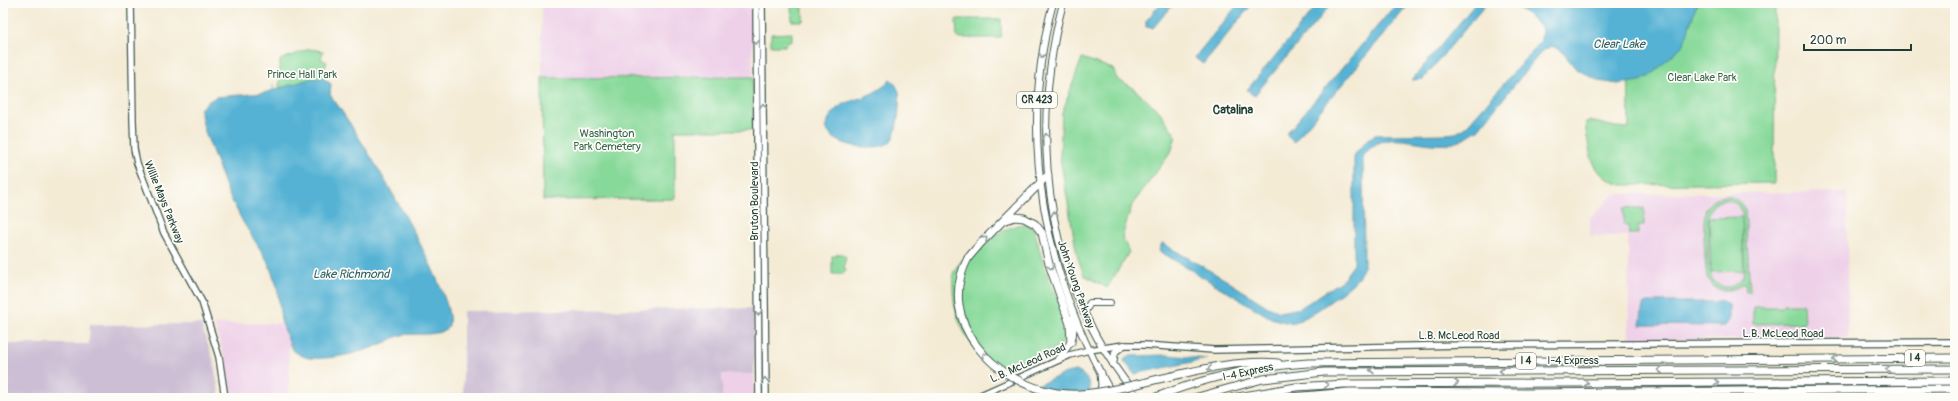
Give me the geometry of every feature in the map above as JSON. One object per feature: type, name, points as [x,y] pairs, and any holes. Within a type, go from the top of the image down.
[{"type":"highway","points":[[1048,175],[968,258],[958,289],[961,317],[972,338],[981,351],[1006,373],[1035,388],[1067,394],[1094,393],[1243,364],[1267,362],[1290,364]]},
{"type":"highway","points":[[1003,222],[1015,217],[1024,218],[1036,224],[1042,233],[1049,264],[1070,324],[1071,342]]},
{"type":"highway","points":[[1874,358],[1955,354]]},
{"type":"highway","name":"I 4","points":[[1154,398],[1216,377],[1290,364],[1328,362],[1955,358]]},
{"type":"highway","name":"I-4 Express","points":[[1194,398],[1263,379],[1324,372],[1366,370],[1955,369]]},
{"type":"highway","points":[[1099,398],[1102,385],[1101,373]]},
{"type":"highway","name":"I-4 Express","points":[[1232,398],[1296,387],[1345,384],[1955,381]]},
{"type":"highway","points":[[1280,398],[1330,393],[1393,392],[1528,393],[1955,389]]},
{"type":"highway","points":[[1332,398],[1393,392]]},
{"type":"highway","points":[[1186,398],[1208,393]]},
{"type":"highway","points":[[1104,398],[1124,398]]},
{"type":"main road","name":"John Young Parkway","points":[[1053,3],[1045,40],[1038,90],[1036,140],[1040,184],[1051,246],[1069,298],[1089,350],[1114,397]]},
{"type":"main road","name":"John Young Parkway","points":[[1063,3],[1055,36],[1048,82],[1046,144],[1048,175],[1055,219],[1064,258],[1084,312],[1113,365],[1138,398]]},
{"type":"main road","points":[[1058,359],[1071,342],[1074,330],[1067,306],[1069,298]]},
{"type":"main road","points":[[1084,312],[1090,303],[1110,303]]},
{"type":"main road","points":[[1113,365],[1115,352],[1124,345]]},
{"type":"street","name":"Willie Mays Parkway","points":[[131,3],[134,149],[137,163],[164,233],[202,302],[219,358],[225,398]]},
{"type":"street","name":"Bruton Boulevard","points":[[756,3],[760,71]]},
{"type":"street","name":"Bruton Boulevard","points":[[759,398],[761,274],[760,71],[762,3]]},
{"type":"street","name":"Bruton Boulevard","points":[[761,274],[766,398]]},
{"type":"street","name":"L.B. McLeod Road","points":[[974,398],[1058,359],[1102,347],[1124,345],[1214,350],[1320,349],[1465,344],[1955,342]]},
{"type":"shaded area","points":[[542,3],[752,3],[753,77],[542,78]]},
{"type":"shaded area","points":[[1847,192],[1848,338],[1629,340],[1628,236],[1590,236],[1590,218],[1614,194]]},
{"type":"shaded area","points":[[754,308],[754,374],[722,374],[722,398],[463,398],[463,311]]},
{"type":"shaded area","points":[[289,323],[289,398],[231,398],[226,364],[214,324]]},
{"type":"shaded area","points":[[201,324],[213,359],[220,398],[3,398],[3,344],[89,344],[90,325]]},
{"type":"shaded area","points":[[722,374],[754,374],[755,398],[722,398]]},
{"type":"green space","name":"Clear Lake Park","points":[[1628,3],[1775,3],[1774,183],[1622,185],[1607,179],[1602,175],[1591,157],[1586,123],[1590,121],[1615,127],[1629,128]]},
{"type":"green space","points":[[791,6],[803,6],[803,21],[792,21]]},
{"type":"green space","points":[[957,19],[1001,19],[1001,36],[1000,38],[957,38]]},
{"type":"green space","points":[[792,33],[792,41],[788,41],[785,46],[771,46],[771,34]]},
{"type":"green space","name":"Prince Hall Park","points":[[309,49],[323,51],[321,59],[327,62],[324,71],[323,94],[279,95],[280,60]]},
{"type":"green space","points":[[1082,58],[1113,69],[1117,79],[1134,89],[1160,112],[1176,136],[1171,152],[1132,205],[1122,237],[1129,252],[1107,288],[1084,275],[1077,255],[1060,157],[1062,113]]},
{"type":"green space","name":"Washington Park Cemetery","points":[[753,77],[753,130],[675,130],[675,199],[543,200],[542,78]]},
{"type":"green space","points":[[1726,196],[1735,199],[1740,202],[1745,210],[1750,292],[1746,292],[1745,283],[1729,290],[1719,289],[1710,283],[1707,277],[1704,242],[1704,222],[1706,209],[1714,200]],"holes":[[[1728,200],[1737,204],[1742,213],[1745,270],[1740,281],[1735,285],[1723,287],[1714,281],[1709,268],[1708,219],[1712,207],[1720,201]]]},
{"type":"green space","points":[[1624,208],[1644,208],[1644,226],[1638,226],[1638,234],[1629,234],[1629,226],[1624,225]]},
{"type":"green space","points":[[1742,217],[1744,271],[1711,272],[1709,218]]},
{"type":"green space","points":[[1017,225],[1028,225],[1034,229],[1043,263],[1066,321],[1067,333],[1066,338],[1057,348],[1017,364],[1004,367],[991,365],[983,359],[967,337],[956,313],[953,295],[953,275],[957,266],[971,252],[990,238]]},
{"type":"green space","points":[[837,254],[843,254],[846,257],[844,265],[846,271],[843,274],[832,274],[832,256],[836,256]]},
{"type":"green space","points":[[1784,304],[1803,304],[1804,323],[1753,324],[1753,307],[1783,307]]},
{"type":"water","points":[[1161,3],[1174,3],[1153,28],[1146,27],[1146,21]]},
{"type":"water","points":[[1239,3],[1253,3],[1203,64],[1195,58]]},
{"type":"water","points":[[1319,3],[1332,3],[1254,96],[1247,90]]},
{"type":"water","points":[[1397,3],[1410,3],[1294,142],[1287,136],[1288,132]]},
{"type":"water","points":[[1476,3],[1487,3],[1423,79],[1412,80]]},
{"type":"water","name":"Clear Lake","points":[[1511,3],[1697,3],[1685,40],[1681,47],[1650,76],[1640,81],[1618,84],[1599,81],[1576,69],[1560,49],[1551,46],[1541,52],[1478,130],[1463,139],[1453,143],[1441,145],[1405,140],[1393,140],[1382,142],[1372,147],[1363,157],[1364,267],[1358,278],[1346,289],[1318,310],[1301,320],[1295,322],[1283,322],[1271,318],[1159,251],[1162,243],[1226,280],[1268,307],[1280,312],[1300,308],[1342,281],[1354,264],[1354,155],[1368,139],[1375,135],[1445,134],[1456,133],[1465,128],[1541,41],[1542,29],[1525,12]]},
{"type":"water","name":"Lake Richmond","points":[[323,78],[331,84],[330,95],[342,111],[381,173],[423,250],[439,285],[448,311],[448,327],[445,330],[434,333],[400,335],[369,349],[349,354],[329,358],[309,358],[292,350],[281,320],[277,286],[267,260],[243,222],[229,195],[204,129],[200,109],[216,97],[264,93],[310,79]]},
{"type":"water","points":[[890,79],[893,81],[899,92],[899,110],[895,133],[890,142],[876,147],[855,146],[836,139],[829,133],[826,126],[835,110],[842,105],[873,93],[886,84]]},
{"type":"water","points":[[1724,302],[1729,305],[1729,320],[1725,326],[1640,325],[1643,305],[1644,303]]},
{"type":"water","points":[[1168,355],[1207,359],[1134,374],[1124,361],[1126,357],[1129,356]]},
{"type":"water","points":[[1075,371],[1083,375],[1088,382],[1090,390],[1087,398],[1008,398],[1066,373]]},
{"type":"waterway","points":[[273,84],[273,91]]},
{"type":"district","name":"Catalina","points":[[1233,110]]}]
